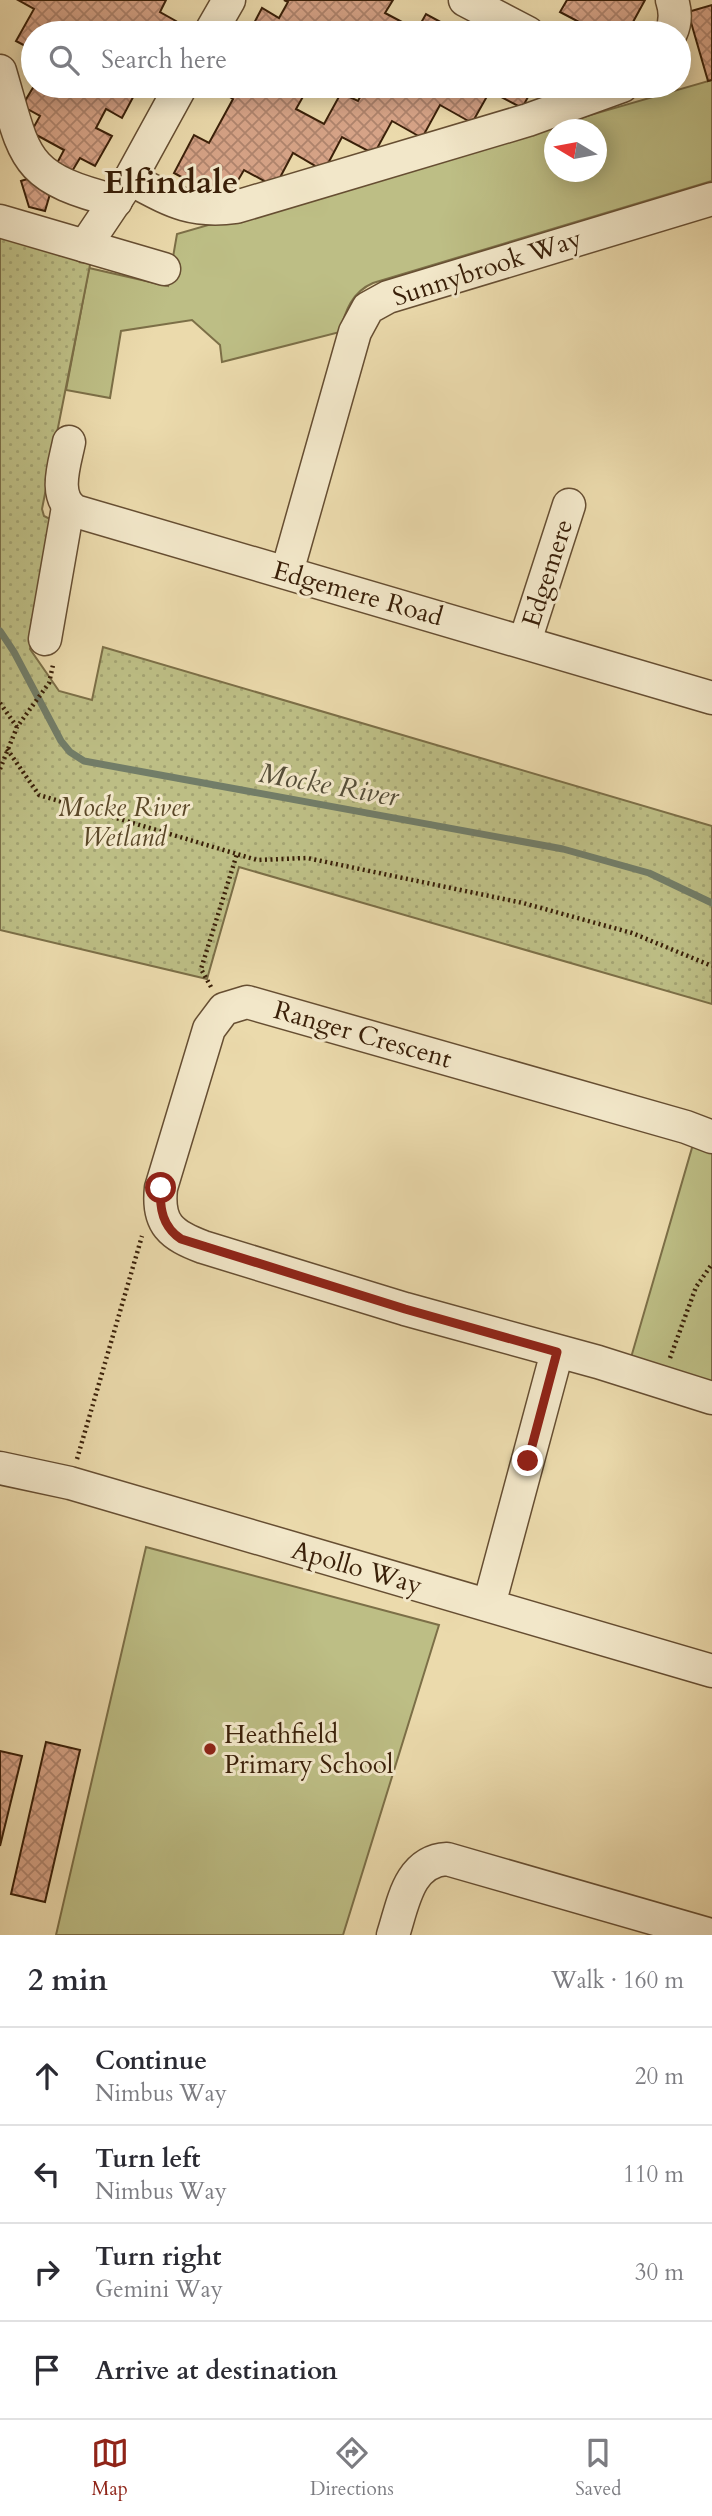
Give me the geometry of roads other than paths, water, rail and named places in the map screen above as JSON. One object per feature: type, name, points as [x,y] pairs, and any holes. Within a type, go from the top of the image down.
[{"type":"street","points":[[465,0],[505,21]]},
{"type":"street","points":[[672,0],[675,10],[673,21]]},
{"type":"street","points":[[216,21],[226,1]]},
{"type":"street","points":[[0,71],[25,151],[47,176],[66,186],[123,190],[205,210],[236,207],[528,120],[589,98]]},
{"type":"street","points":[[85,246],[123,190],[174,98]]},
{"type":"street","name":"Sunnybrook Way","points":[[287,572],[355,332],[368,308],[388,297],[712,199]]},
{"type":"street","points":[[0,221],[164,269]]},
{"type":"street","points":[[46,639],[68,507],[63,499],[62,480],[69,442]]},
{"type":"street","name":"Edgemere","points":[[525,641],[569,505]]},
{"type":"street","name":"Edgemere Road","points":[[68,507],[712,698]]},
{"type":"street","name":"Ranger Crescent","points":[[557,1352],[203,1247],[173,1233],[162,1215],[161,1188],[209,1028],[224,1009],[247,1002],[261,1004],[712,1137]]},
{"type":"street","points":[[489,1605],[557,1352],[712,1398]]},
{"type":"street","name":"Apollo Way","points":[[0,1468],[69,1483],[712,1671]]},
{"type":"street","points":[[393,1935],[408,1889],[416,1874],[425,1865],[447,1859],[464,1862],[610,1921],[711,1935]]},
{"type":"waterway","name":"Mocke River","points":[[0,631],[61,741],[70,752],[84,761],[563,849],[649,873],[712,903]]},
{"type":"place","name":"Heathfield Primary School","points":[[210,1749]]},
{"type":"district","name":"Elfindale","points":[[171,181]]},
{"type":"park label","name":"Mocke River Wetland","points":[[124,822]]}]
